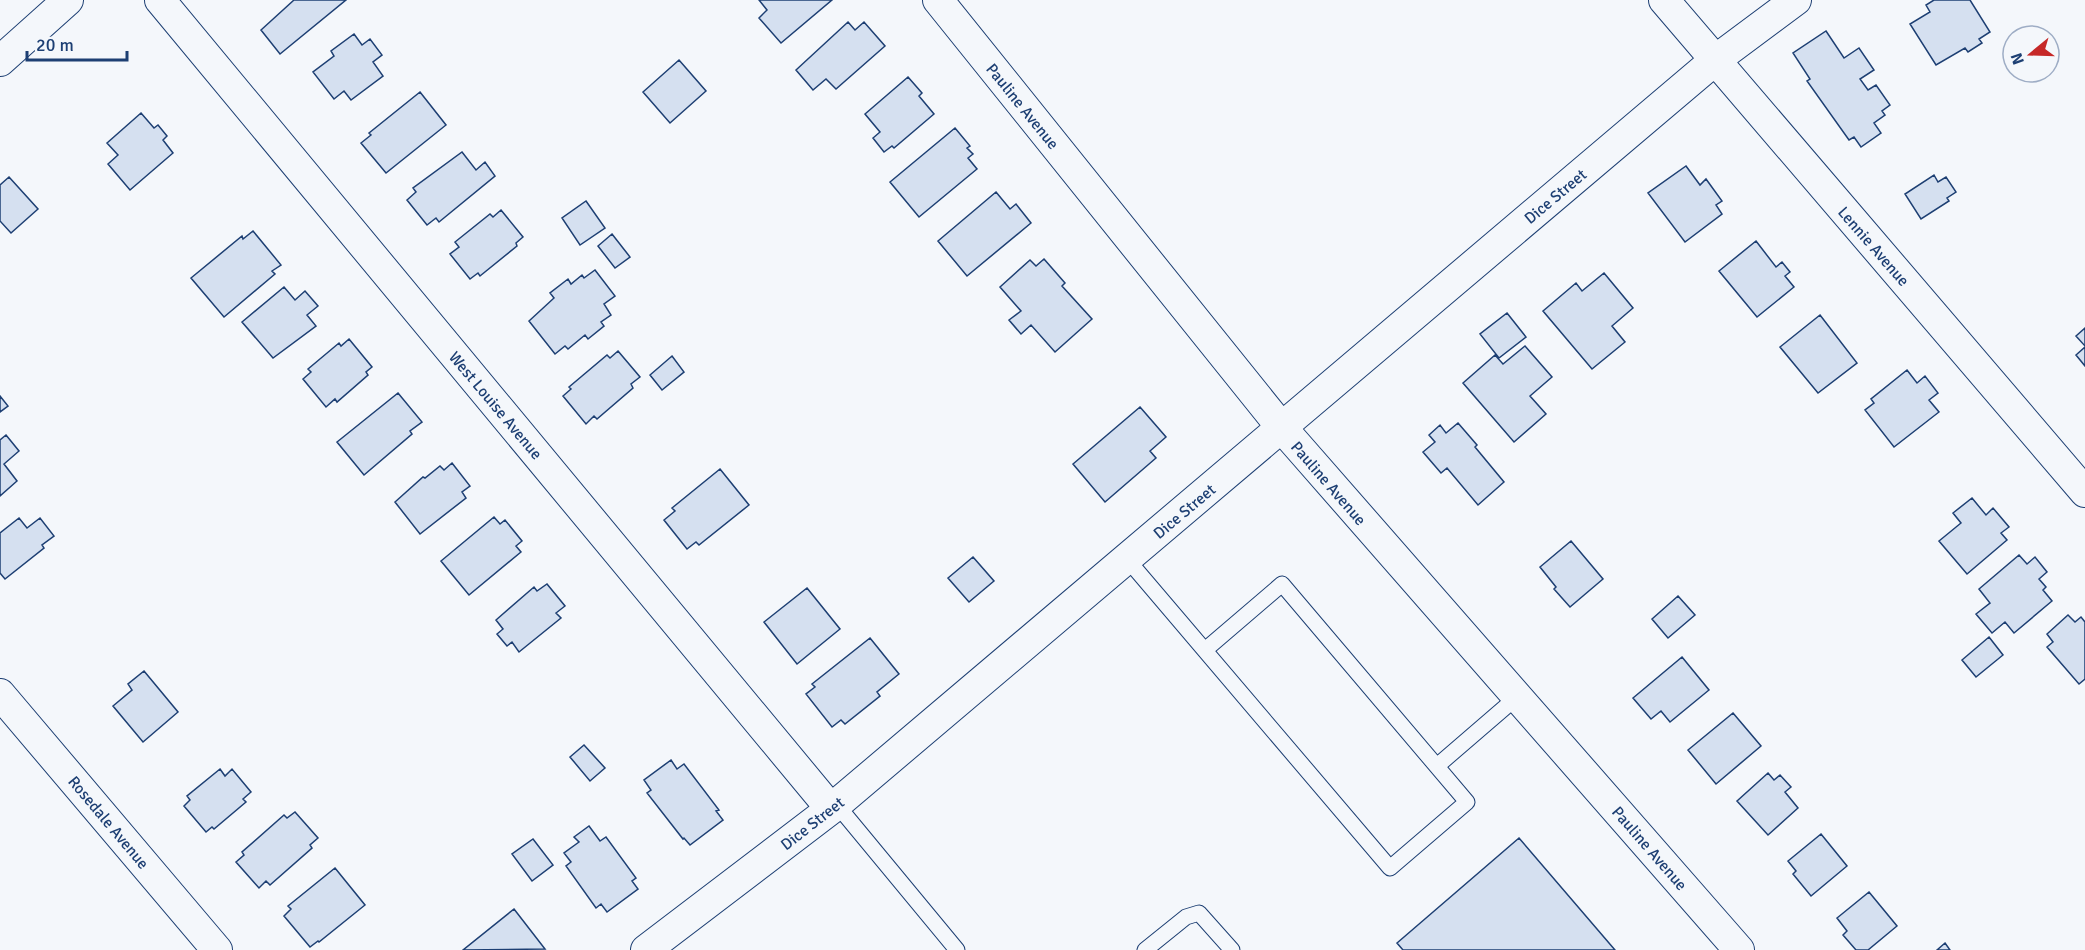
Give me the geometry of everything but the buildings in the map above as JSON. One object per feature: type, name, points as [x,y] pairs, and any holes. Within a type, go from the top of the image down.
[{"type":"street","points":[[0,61],[69,0]]},
{"type":"street","name":"West Louise Avenue","points":[[160,0],[834,807]]},
{"type":"street","name":"Pauline Avenue","points":[[938,0],[1282,428],[1739,950]]},
{"type":"street","name":"Lennie Avenue","points":[[1664,0],[2085,492]]},
{"type":"street","name":"Dice Street","points":[[646,950],[834,807],[1714,61],[1796,0]]},
{"type":"street","name":"Rosedale Avenue","points":[[0,694],[217,950]]},
{"type":"lane","points":[[1127,559],[1390,868],[1467,802],[1282,584],[1205,650]]},
{"type":"lane","points":[[1437,766],[1517,697]]},
{"type":"lane","points":[[834,807],[957,950]]},
{"type":"lane","points":[[1145,950],[1186,917],[1199,913],[1232,950]]}]
